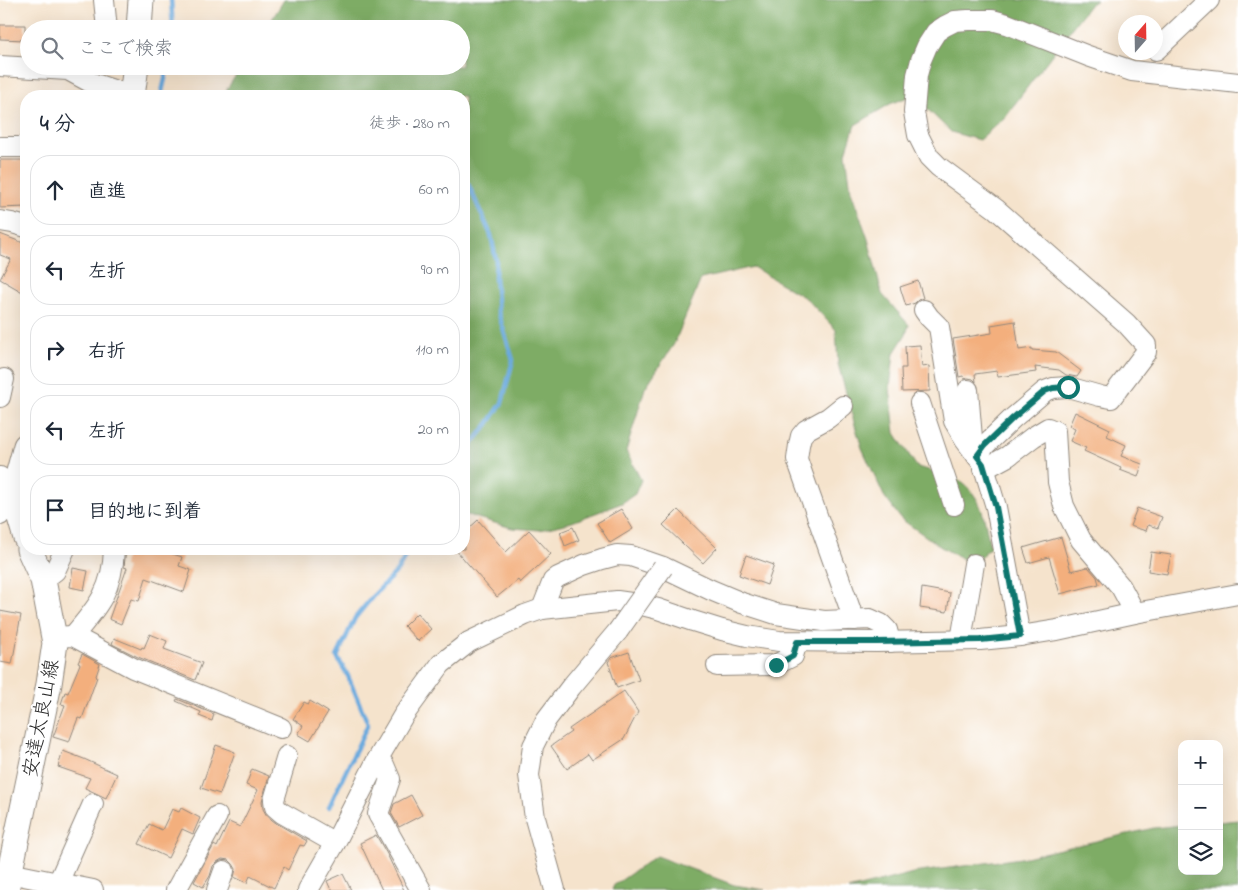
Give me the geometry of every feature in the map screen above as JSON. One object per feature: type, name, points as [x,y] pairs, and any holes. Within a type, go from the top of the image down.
[{"type":"main road","points":[[140,20],[141,0]]},
{"type":"main road","points":[[133,90],[135,75]]},
{"type":"main road","points":[[20,459],[4,495],[20,526]]},
{"type":"main road","name":"安達太良山線","points":[[7,882],[49,684],[55,643],[63,636],[43,580],[32,555]]},
{"type":"street","points":[[104,0],[106,20]]},
{"type":"street","points":[[1163,43],[1209,0]]},
{"type":"street","points":[[978,458],[985,445],[1045,391],[1053,388],[1068,387],[1111,398],[1146,352],[1146,345],[1126,323],[996,209],[939,167],[929,156],[918,135],[914,112],[917,75],[927,46],[936,32],[955,21],[992,20],[1132,71],[1238,83]]},
{"type":"street","points":[[1124,68],[1137,60]]},
{"type":"street","points":[[0,66],[20,67]]},
{"type":"street","points":[[78,75],[115,90]]},
{"type":"street","points":[[0,147],[20,147]]},
{"type":"street","points":[[0,221],[20,225]]},
{"type":"street","points":[[924,310],[939,327],[954,421],[978,458]]},
{"type":"street","points":[[968,390],[978,458],[996,507],[1020,636]]},
{"type":"street","points":[[920,403],[954,505]]},
{"type":"street","points":[[844,406],[828,418],[806,430],[801,436],[798,459],[854,620]]},
{"type":"street","points":[[931,436],[953,417]]},
{"type":"street","points":[[978,458],[1008,456],[1048,428],[1056,431],[1058,482],[1064,506],[1081,540],[1121,588],[1135,613]]},
{"type":"street","points":[[43,580],[55,571],[62,555]]},
{"type":"street","points":[[114,555],[113,571],[106,592],[89,617],[63,636],[133,668],[281,728]]},
{"type":"street","points":[[542,609],[553,581],[558,577],[584,565],[617,555],[631,556],[663,567],[742,603],[776,614],[824,621],[870,620],[881,624],[887,630],[890,642]]},
{"type":"street","points":[[961,640],[974,564]]},
{"type":"street","points":[[555,890],[535,818],[529,776],[533,746],[546,720],[618,631],[663,567]]},
{"type":"street","points":[[308,890],[403,716],[441,664],[469,642],[525,615],[542,609],[618,601],[658,609],[693,622],[747,636],[779,641],[890,642],[1020,636],[1238,594]]},
{"type":"street","points":[[717,666],[776,665],[793,656],[797,642]]},
{"type":"street","points":[[287,756],[274,800],[275,807],[282,813],[335,843]]},
{"type":"street","points":[[378,759],[384,765],[390,779],[378,814],[420,890]]},
{"type":"street","points":[[58,883],[93,804]]},
{"type":"street","points":[[176,890],[218,816]]},
{"type":"street","points":[[218,890],[224,871]]},
{"type":"street","points":[[7,882],[58,883],[93,890]]},
{"type":"green space","points":[[284,0],[1097,0],[1089,5],[1005,117],[979,140],[951,132],[913,95],[890,104],[855,125],[846,153],[851,191],[868,239],[882,294],[909,325],[906,334],[894,353],[890,388],[895,433],[917,467],[951,476],[969,489],[980,506],[990,547],[980,558],[963,559],[941,547],[901,519],[884,496],[862,448],[838,364],[836,330],[807,299],[753,267],[701,279],[674,344],[645,388],[626,451],[641,480],[635,494],[622,503],[572,522],[540,530],[512,528],[470,516],[470,90],[227,90],[236,75],[470,75],[470,20],[272,20]]},
{"type":"green space","points":[[1238,820],[1238,890],[848,890],[913,873],[1021,858],[1154,828],[1178,825],[1178,875],[1223,875],[1223,822]]},
{"type":"green space","points":[[656,856],[734,885],[765,890],[612,890],[613,886]]},
{"type":"building","points":[[0,25],[20,25],[20,40],[0,39]]},
{"type":"building","points":[[0,160],[20,160],[20,207],[0,208]]},
{"type":"building","points":[[0,234],[20,242],[20,291],[0,279],[11,259],[0,255]]},
{"type":"building","points":[[918,281],[923,298],[906,306],[900,287]]},
{"type":"building","points":[[1015,321],[1019,350],[1032,348],[1032,350],[1056,352],[1081,371],[1077,377],[1066,375],[1059,370],[1035,367],[1036,372],[998,377],[997,371],[975,374],[976,382],[973,379],[964,379],[963,376],[959,377],[953,339],[992,333],[991,325]]},
{"type":"building","points":[[920,345],[922,367],[929,366],[930,391],[902,392],[901,368],[906,368],[905,346]]},
{"type":"building","points":[[1075,412],[1110,429],[1107,436],[1126,445],[1121,456],[1142,464],[1138,477],[1120,470],[1121,468],[1084,451],[1086,448],[1070,441],[1075,429],[1069,426]]},
{"type":"building","points":[[1137,508],[1162,517],[1158,528],[1148,525],[1146,531],[1130,526]]},
{"type":"building","points":[[621,509],[633,529],[610,543],[597,523]]},
{"type":"building","points":[[678,510],[717,548],[703,563],[663,525]]},
{"type":"building","points":[[478,520],[506,552],[529,530],[551,554],[520,583],[518,580],[497,597],[460,555],[470,555],[470,527]]},
{"type":"building","points":[[573,527],[579,540],[565,546],[560,532]]},
{"type":"building","points":[[1061,537],[1071,571],[1088,567],[1097,577],[1099,584],[1060,594],[1049,557],[1028,563],[1023,548]]},
{"type":"building","points":[[1151,552],[1171,555],[1167,574],[1148,571]]},
{"type":"building","points":[[125,555],[176,555],[182,557],[179,566],[191,570],[184,592],[146,578],[139,601],[131,599],[121,624],[109,619],[127,568],[124,567]]},
{"type":"building","points":[[746,555],[774,565],[767,585],[739,575]]},
{"type":"building","points":[[73,568],[88,571],[84,590],[70,587]]},
{"type":"building","points":[[922,588],[950,593],[947,612],[920,608]]},
{"type":"building","points":[[0,611],[21,615],[12,664],[0,662]]},
{"type":"building","points":[[417,613],[431,629],[418,641],[404,626]]},
{"type":"building","points":[[150,634],[167,641],[164,649],[202,663],[195,680],[138,657],[112,644],[114,638],[141,649],[142,647],[144,648]]},
{"type":"building","points":[[629,652],[639,680],[617,688],[608,662],[611,658]]},
{"type":"building","points":[[82,654],[100,664],[82,719],[78,718],[69,742],[53,737],[65,705],[61,704],[65,692],[68,693]]},
{"type":"building","points":[[624,691],[638,712],[624,739],[592,760],[588,754],[567,769],[551,746],[571,732],[569,729]]},
{"type":"building","points":[[177,699],[214,714],[212,721],[199,716],[201,712],[176,701]]},
{"type":"building","points":[[310,701],[328,712],[310,741],[298,734],[303,726],[293,719],[304,702],[308,704]]},
{"type":"building","points":[[216,745],[235,752],[220,794],[201,788]]},
{"type":"building","points":[[63,751],[117,774],[106,798],[85,788],[90,778],[58,767]]},
{"type":"building","points":[[252,769],[269,776],[262,801],[263,809],[267,816],[307,841],[304,846],[300,845],[288,870],[284,867],[274,888],[250,876],[247,883],[234,877],[236,869],[233,864],[229,860],[222,859],[213,866],[210,876],[203,887],[194,882],[214,845],[217,847],[229,822],[240,827],[258,790],[246,785]]},
{"type":"building","points":[[411,795],[422,815],[399,827],[391,813],[394,804]]},
{"type":"building","points":[[181,808],[200,818],[193,834],[182,829],[168,858],[139,844],[149,824],[162,830],[172,809],[179,812]]},
{"type":"building","points":[[376,835],[404,890],[382,890],[360,843]]},
{"type":"building","points":[[343,874],[351,890],[331,890],[327,881]]},
{"type":"waterway","points":[[171,0],[172,20]]},
{"type":"waterway","points":[[162,90],[166,75]]},
{"type":"waterway","points":[[470,188],[491,235],[496,260],[495,277],[498,312],[513,360],[502,403],[470,446]]},
{"type":"waterway","points":[[329,807],[368,724],[348,676],[337,657],[355,618],[397,571],[406,555]]},
{"type":"route","points":[[776,665],[793,656],[797,642],[980,640],[1020,636],[996,507],[983,464],[977,456],[985,445],[1013,418],[1045,391],[1053,388],[1068,387]]}]
